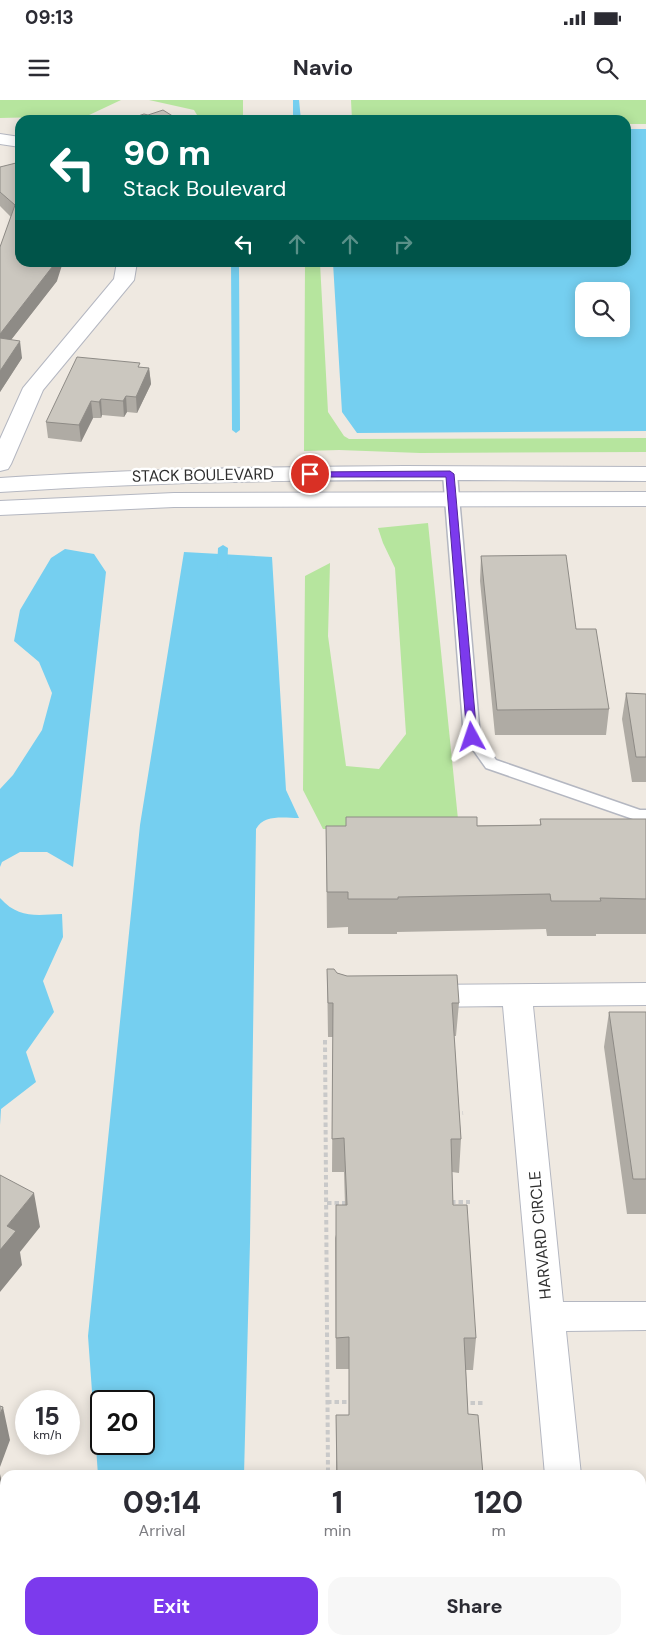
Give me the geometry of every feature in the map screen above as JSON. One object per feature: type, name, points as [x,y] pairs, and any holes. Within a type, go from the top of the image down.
[{"type":"street","points":[[0,139],[15,141]]},
{"type":"street","points":[[0,464],[33,388],[124,280],[126,267]]},
{"type":"street","name":"STACK BOULEVARD","points":[[0,485],[86,478],[191,474],[646,474]]},
{"type":"street","name":"STACK BOULEVARD","points":[[0,508],[174,500],[646,499]]},
{"type":"street","points":[[397,996],[646,994]]},
{"type":"street","name":"HARVARD CIRCLE","points":[[517,995],[562,1470]]},
{"type":"street","points":[[548,1317],[646,1316]]},
{"type":"lane","points":[[450,474],[472,737],[491,764],[639,815],[646,815]]},
{"type":"path","points":[[325,1040],[328,1470]]},
{"type":"path","points":[[454,1114],[463,1114]]},
{"type":"path","points":[[442,1202],[470,1202]]},
{"type":"path","points":[[327,1203],[355,1203]]},
{"type":"path","points":[[328,1402],[357,1402]]},
{"type":"path","points":[[455,1403],[485,1404]]},
{"type":"green space","points":[[0,100],[121,100],[89,115],[15,115],[15,118],[0,118]]},
{"type":"green space","points":[[149,100],[243,100],[243,115],[197,115],[194,110]]},
{"type":"green space","points":[[351,100],[646,100],[646,124],[631,124],[631,115],[352,115]]},
{"type":"green space","points":[[305,267],[320,267],[328,412],[344,436],[349,439],[646,438],[646,452],[420,453],[339,450],[304,451]]},
{"type":"green space","points":[[428,523],[459,829],[323,829],[303,790],[305,576],[330,563],[328,636],[346,766],[379,769],[406,734],[395,568],[378,528]]},
{"type":"water","points":[[631,129],[646,129],[646,431],[357,433],[342,412],[333,267],[631,267]]},
{"type":"water","points":[[65,549],[94,554],[106,572],[73,867],[47,852],[20,852],[2,862],[0,867],[0,789],[13,775],[42,730],[52,693],[39,662],[14,641],[20,610],[51,558]]},
{"type":"water","points":[[184,552],[272,557],[286,790],[299,818],[269,819],[260,824],[256,829],[250,1242],[244,1470],[98,1470],[97,1455],[155,1455],[155,1390],[92,1390],[88,1336],[140,825]]},
{"type":"water","points":[[0,898],[7,905],[21,913],[36,915],[62,914],[63,937],[43,981],[54,1012],[26,1052],[36,1082],[1,1109],[0,1125]]},
{"type":"building","points":[[163,110],[171,115],[148,115]]},
{"type":"building","points":[[15,163],[15,205],[0,192],[0,167]]},
{"type":"building","points":[[15,205],[15,267],[52,267],[0,334],[0,247]]},
{"type":"building","points":[[0,338],[20,341],[0,371]]},
{"type":"building","points":[[77,357],[140,363],[138,367],[149,368],[136,397],[126,396],[123,401],[101,399],[99,402],[91,401],[79,425],[46,422]]},
{"type":"building","points":[[566,555],[576,629],[596,629],[609,709],[497,710],[481,556]]},
{"type":"building","points":[[626,693],[646,694],[646,757],[636,757]]},
{"type":"building","points":[[346,817],[477,817],[477,826],[541,825],[540,819],[646,819],[646,899],[600,898],[601,901],[551,901],[550,894],[348,899],[348,892],[327,892],[326,826],[346,826]]},
{"type":"building","points":[[327,969],[334,969],[337,973],[347,976],[457,975],[459,1003],[452,1003],[461,1139],[451,1139],[453,1205],[467,1205],[476,1338],[464,1338],[468,1414],[478,1415],[483,1470],[337,1470],[336,1415],[349,1415],[349,1337],[336,1338],[336,1205],[347,1205],[344,1138],[332,1139],[333,1003],[328,1003]]},
{"type":"building","points":[[609,1012],[646,1012],[646,1179],[633,1179]]},
{"type":"building","points":[[0,1175],[34,1193],[7,1226],[16,1231],[0,1250]]},
{"type":"waterway","points":[[296,100],[297,115]]},
{"type":"waterway","points":[[235,267],[236,430]]},
{"type":"waterway","points":[[222,569],[223,548]]},
{"type":"route","points":[[310,474],[450,474],[472,737]]}]
